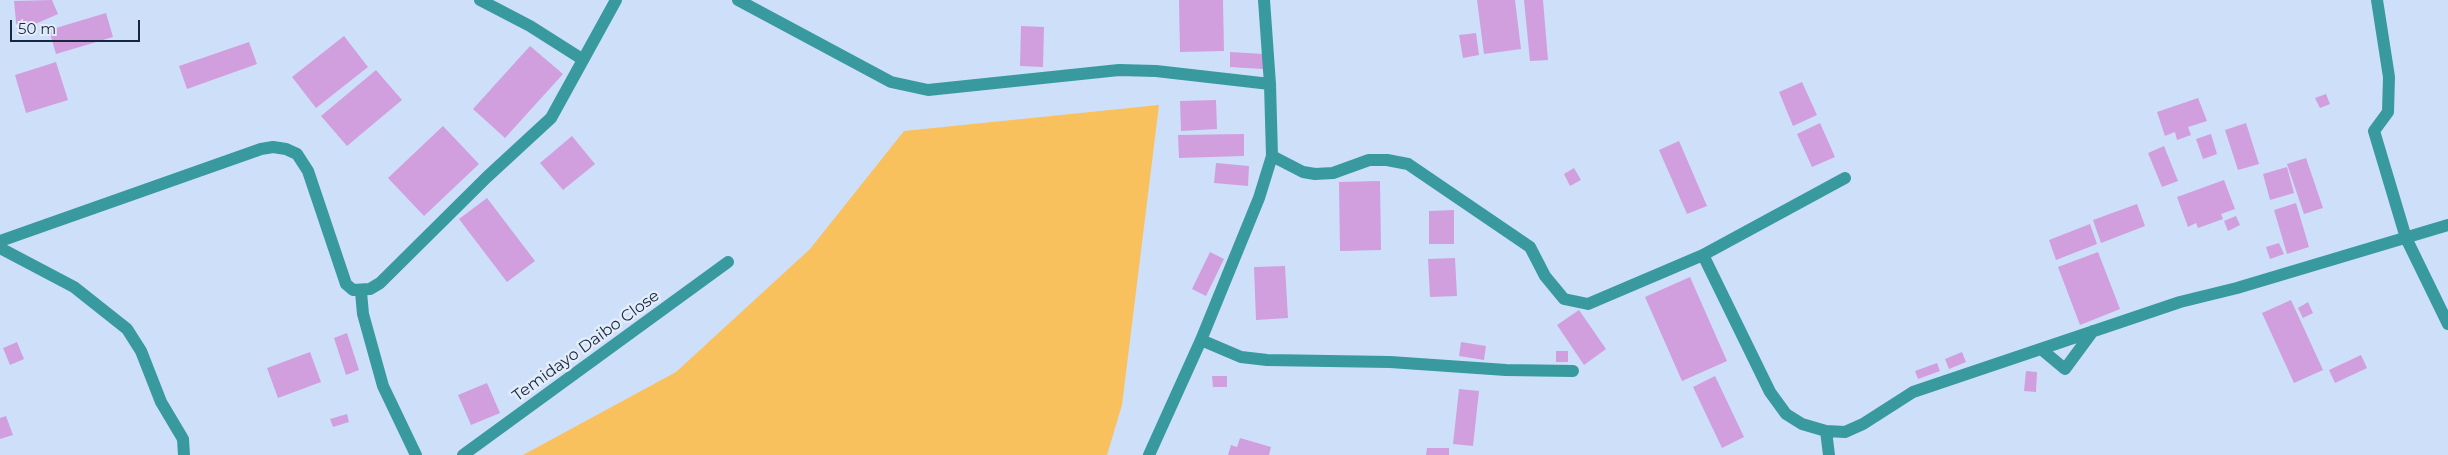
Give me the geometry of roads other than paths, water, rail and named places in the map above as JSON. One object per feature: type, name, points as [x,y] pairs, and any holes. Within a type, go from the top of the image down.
[{"type":"street","points":[[480,0],[530,26],[582,59]]},
{"type":"street","points":[[0,241],[261,149],[273,147],[286,149],[297,154],[308,171],[346,284],[353,290],[361,292],[380,283],[487,177],[551,118],[616,0]]},
{"type":"street","points":[[738,0],[891,82],[928,90],[1119,70],[1156,71],[1270,84]]},
{"type":"street","points":[[1149,455],[1201,340],[1259,198],[1272,156],[1270,84],[1264,0]]},
{"type":"street","points":[[2377,0],[2385,40],[2389,94],[2388,112],[2374,131],[2406,238],[2448,324]]},
{"type":"street","points":[[1272,156],[1303,172],[1315,174],[1332,173],[1369,160],[1387,160],[1408,164],[1530,247],[1545,276],[1564,299],[1588,304],[1703,256],[1845,178]]},
{"type":"street","points":[[1703,256],[1770,392],[1786,414],[1802,424],[1826,431],[1845,432],[1863,424],[1913,392],[2180,302],[2237,288],[2448,225]]},
{"type":"street","points":[[0,248],[74,287],[127,329],[141,351],[161,402],[183,439],[184,455]]},
{"type":"street","name":"Temidayo Daibo Close","points":[[463,455],[728,262]]},
{"type":"street","points":[[361,292],[362,314],[383,386],[416,455]]},
{"type":"street","points":[[2041,349],[2065,369],[2094,331]]},
{"type":"street","points":[[1201,340],[1241,357],[1267,360],[1390,362],[1506,370],[1573,371]]},
{"type":"street","points":[[1826,431],[1829,455]]}]
